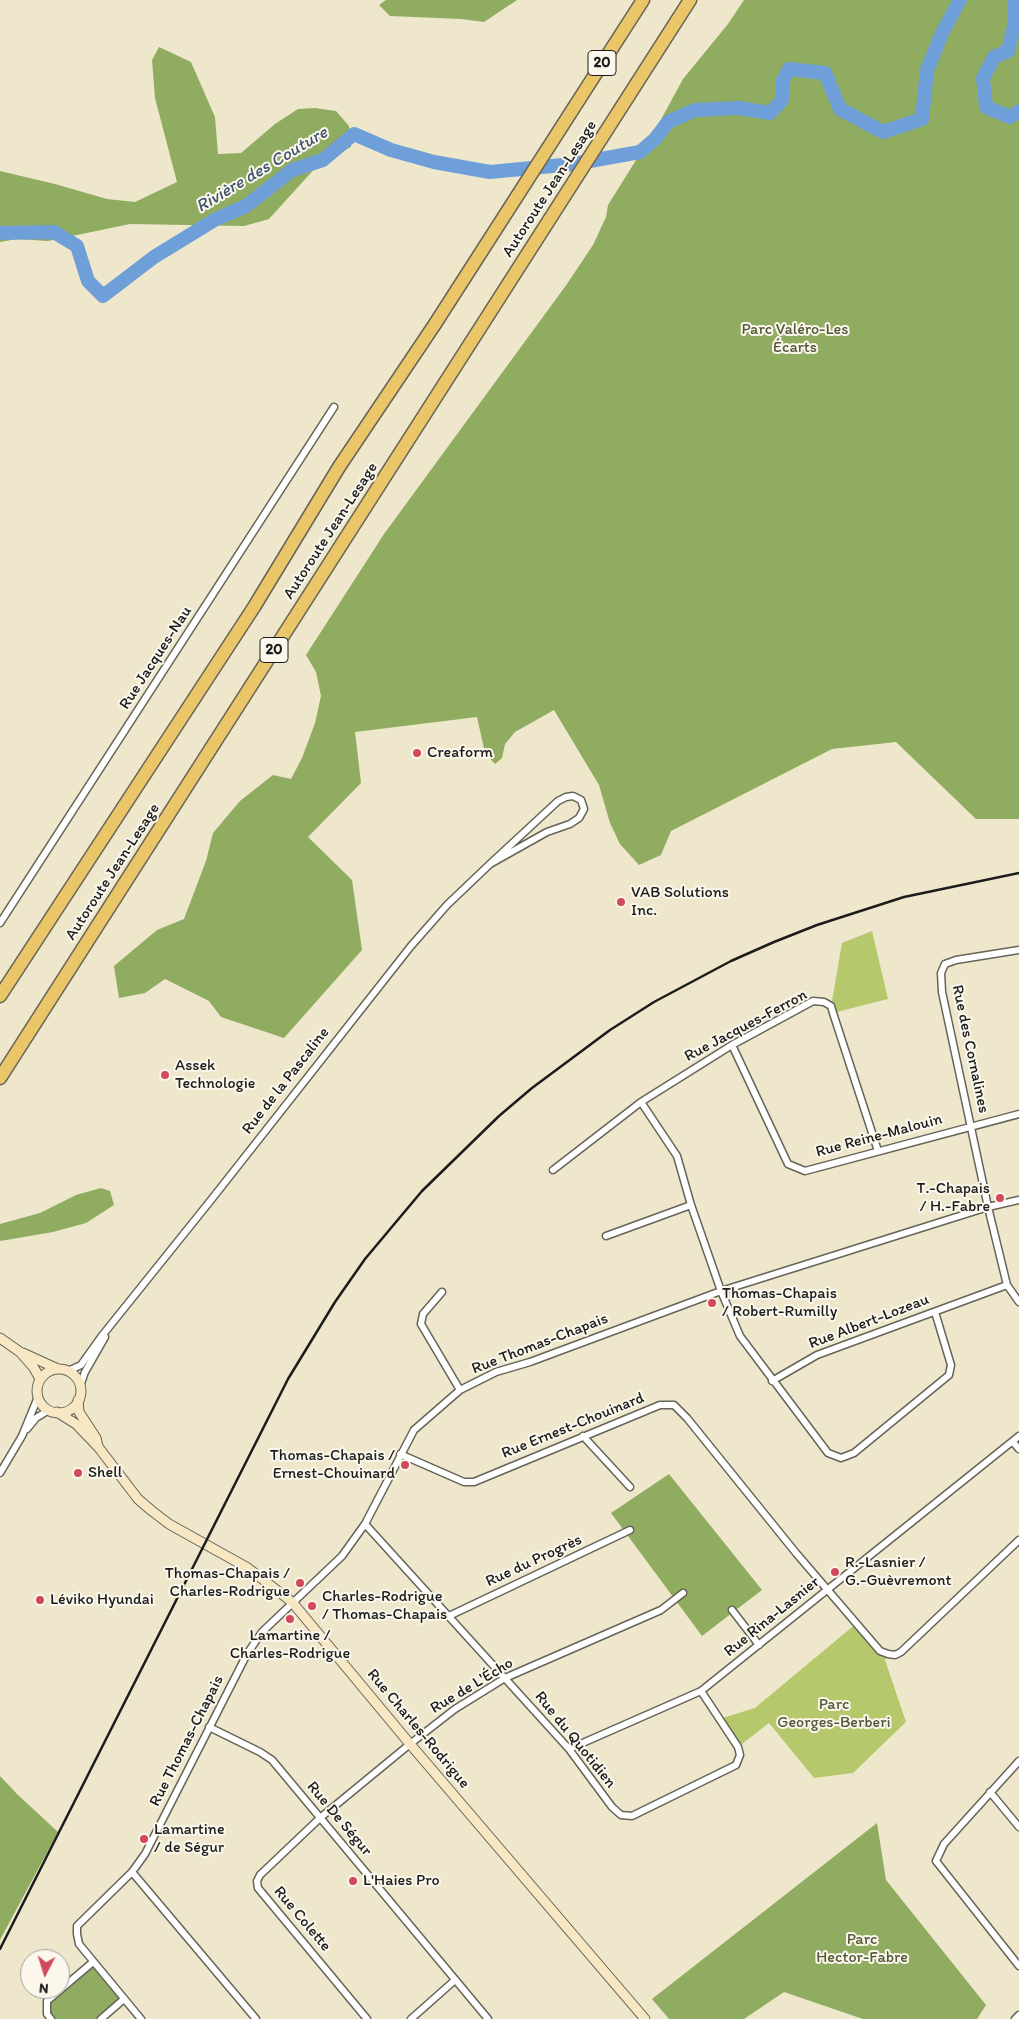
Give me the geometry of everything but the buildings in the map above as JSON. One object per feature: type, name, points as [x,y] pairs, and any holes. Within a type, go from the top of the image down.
[{"type":"highway","name":"Autoroute Jean-Lesage","points":[[0,996],[254,606],[339,467],[487,243],[643,0]]},
{"type":"highway","name":"Autoroute Jean-Lesage","points":[[0,1078],[690,0]]},
{"type":"street","name":"Rue Jacques-Nau","points":[[0,923],[334,407]]},
{"type":"street","name":"Rue de la Pascaline","points":[[68,1371],[81,1365],[100,1337],[410,946],[447,905],[490,864],[558,801],[573,796],[581,800],[584,809],[575,821],[547,832],[490,864]]},
{"type":"street","name":"Rue des Cornalines","points":[[1007,1285],[988,1207],[972,1125],[942,992],[941,973],[945,964],[956,960],[1019,950]]},
{"type":"street","name":"Rue Jacques-Ferron","points":[[553,1170],[641,1102],[732,1045],[813,1001],[824,1002],[831,1006],[878,1151]]},
{"type":"street","name":"Rue Reine-Malouin","points":[[732,1045],[788,1164],[805,1171],[1019,1114]]},
{"type":"street","points":[[641,1102],[677,1156],[691,1205],[721,1291],[740,1336],[828,1453],[841,1458],[854,1453],[949,1375],[951,1365],[935,1312]]},
{"type":"street","name":"Rue Thomas-Chapais","points":[[141,2019],[79,1944],[78,1926],[132,1872],[145,1854],[247,1654],[262,1632],[342,1556],[365,1524],[414,1430],[460,1390],[496,1372],[530,1362],[721,1291],[988,1207],[1019,1200]]},
{"type":"street","points":[[606,1236],[691,1205]]},
{"type":"street","points":[[1007,1285],[1019,1302]]},
{"type":"street","name":"Rue Albert-Lozeau","points":[[772,1381],[817,1355],[1007,1285]]},
{"type":"street","points":[[442,1292],[423,1314],[421,1324],[460,1390]]},
{"type":"street","name":"Rue de la Pascaline","points":[[80,1386],[85,1372],[113,1323]]},
{"type":"street","points":[[0,1338],[20,1352],[34,1368],[40,1379]]},
{"type":"street","points":[[0,1473],[22,1436],[36,1418],[53,1411],[70,1410],[81,1393],[80,1386],[74,1375],[20,1352]]},
{"type":"street","points":[[53,1411],[43,1405],[38,1397],[37,1387],[40,1379],[49,1371],[58,1369]]},
{"type":"street","points":[[22,1436],[38,1397]]},
{"type":"street","name":"Rue Charles-Rodrigue","points":[[78,1400],[79,1412],[96,1438],[99,1448]]},
{"type":"street","name":"Rue Ernest-Chouinard","points":[[400,1454],[464,1482],[474,1482],[660,1405],[674,1405],[687,1418],[828,1590]]},
{"type":"street","name":"Rue Charles-Rodrigue","points":[[53,1411],[76,1424],[99,1448],[138,1499],[152,1511],[169,1524],[248,1568],[292,1602],[410,1744],[645,2019]]},
{"type":"street","points":[[583,1436],[630,1487]]},
{"type":"street","name":"Rue Rina-Lasnier","points":[[569,1749],[701,1691],[1019,1436]]},
{"type":"street","points":[[1013,1442],[1019,1449]]},
{"type":"street","name":"Rue du Quotidien","points":[[365,1524],[569,1749],[612,1807],[621,1815],[632,1816],[736,1765],[740,1755],[738,1747],[701,1691]]},
{"type":"street","name":"Rue du Progrès","points":[[449,1616],[630,1530]]},
{"type":"street","points":[[828,1590],[880,1651],[895,1655],[901,1652],[1019,1540]]},
{"type":"street","name":"Rue de L'Écho","points":[[320,1818],[456,1709],[505,1678],[661,1610],[682,1593]]},
{"type":"street","points":[[732,1610],[759,1645]]},
{"type":"street","name":"Rue De Ségur","points":[[210,1727],[272,1760],[488,2019]]},
{"type":"street","points":[[1019,1761],[944,1844],[936,1861],[1019,1966]]},
{"type":"street","points":[[990,1792],[1019,1827]]},
{"type":"street","name":"Rue Colette","points":[[320,1818],[260,1875],[257,1881],[258,1888],[367,2019]]},
{"type":"street","points":[[132,1872],[256,2019]]},
{"type":"street","points":[[51,2019],[47,2014],[48,2001],[93,1962]]},
{"type":"street","points":[[411,2019],[455,1980]]},
{"type":"street","points":[[101,2019],[124,1999]]},
{"type":"street","points":[[1015,2019],[1019,2015]]},
{"type":"green space","points":[[386,0],[517,0],[484,22],[461,19],[390,16],[379,5]]},
{"type":"green space","name":"Parc Valéro-Les Écarts","points":[[744,0],[1019,0],[1019,819],[976,819],[896,742],[832,749],[671,831],[661,855],[639,865],[620,844],[610,823],[599,785],[554,710],[515,732],[505,744],[502,758],[495,764],[485,753],[477,717],[355,732],[361,783],[308,837],[352,880],[362,950],[284,1038],[221,1017],[209,1001],[165,979],[145,993],[119,998],[114,966],[157,930],[184,919],[206,861],[213,833],[240,801],[273,775],[291,779],[302,758],[315,723],[321,696],[316,672],[306,655],[384,534],[567,284],[593,245],[606,217],[608,205],[658,125],[683,79],[728,24]]},
{"type":"green space","points":[[159,47],[191,62],[215,117],[218,154],[241,153],[275,124],[298,109],[315,108],[336,111],[349,126],[351,147],[318,165],[269,219],[244,226],[130,224],[48,241],[17,239],[0,242],[0,171],[107,199],[135,202],[177,182],[155,98],[152,60]]},
{"type":"green space","points":[[872,931],[888,999],[833,1013],[831,1007],[842,943]]},
{"type":"green space","points":[[101,1188],[110,1191],[114,1205],[86,1223],[53,1232],[0,1241],[0,1224],[40,1213],[76,1195]]},
{"type":"green space","points":[[669,1474],[762,1590],[702,1636],[611,1513]]},
{"type":"green space","name":"Parc Georges-Berberi","points":[[857,1623],[868,1637],[888,1654],[885,1660],[906,1722],[853,1773],[814,1778],[769,1723],[738,1747],[719,1719],[755,1708]]},
{"type":"green space","points":[[0,1776],[58,1832],[0,1940]]},
{"type":"green space","name":"Parc Hector-Fabre","points":[[877,1823],[886,1880],[986,2005],[977,2019],[863,2019],[784,1992],[744,2019],[669,2019],[652,1999]]},
{"type":"green space","points":[[93,1962],[124,1999],[101,2019],[51,2019],[47,2001],[49,1999],[70,1999],[70,1982]]},
{"type":"waterway","name":"Rivière des Couture","points":[[0,233],[54,232],[77,246],[88,281],[103,296],[154,257],[216,219],[246,206],[292,170],[323,160],[354,134],[391,150],[434,162],[490,172],[573,164],[640,152],[655,139],[668,122],[695,110],[739,108],[770,113],[782,100],[782,82],[789,69],[825,73],[840,109],[883,132],[922,119],[927,70],[943,31],[960,0]]},
{"type":"waterway","name":"Rivière des Couture","points":[[1014,0],[1014,26],[1008,51],[994,57],[983,78],[986,107],[1010,117],[1019,111]]},
{"type":"railway","points":[[0,1949],[288,1379],[335,1302],[365,1259],[422,1191],[499,1116],[532,1088],[610,1030],[654,1002],[731,961],[817,925],[904,897],[1019,873]]},
{"type":"place","name":"Creaform","points":[[417,753]]},
{"type":"place","name":"VAB Solutions Inc.","points":[[621,902]]},
{"type":"place","name":"Assek Technologie","points":[[165,1075]]},
{"type":"place","name":"T.-Chapais / H.-Fabre","points":[[1000,1198]]},
{"type":"place","name":"Thomas-Chapais / Robert-Rumilly","points":[[712,1303]]},
{"type":"place","name":"Thomas-Chapais / Ernest-Chouinard","points":[[405,1465]]},
{"type":"place","name":"Shell","points":[[78,1473]]},
{"type":"place","name":"R.-Lasnier / G.-Guèvremont","points":[[835,1572]]},
{"type":"place","name":"Thomas-Chapais / Charles-Rodrigue","points":[[300,1583]]},
{"type":"place","name":"Léviko Hyundai","points":[[40,1600]]},
{"type":"place","name":"Charles-Rodrigue / Thomas-Chapais","points":[[312,1606]]},
{"type":"place","name":"Lamartine / Charles-Rodrigue","points":[[290,1619]]},
{"type":"place","name":"Lamartine / de Ségur","points":[[144,1839]]},
{"type":"place","name":"L'Haies Pro","points":[[353,1881]]}]
